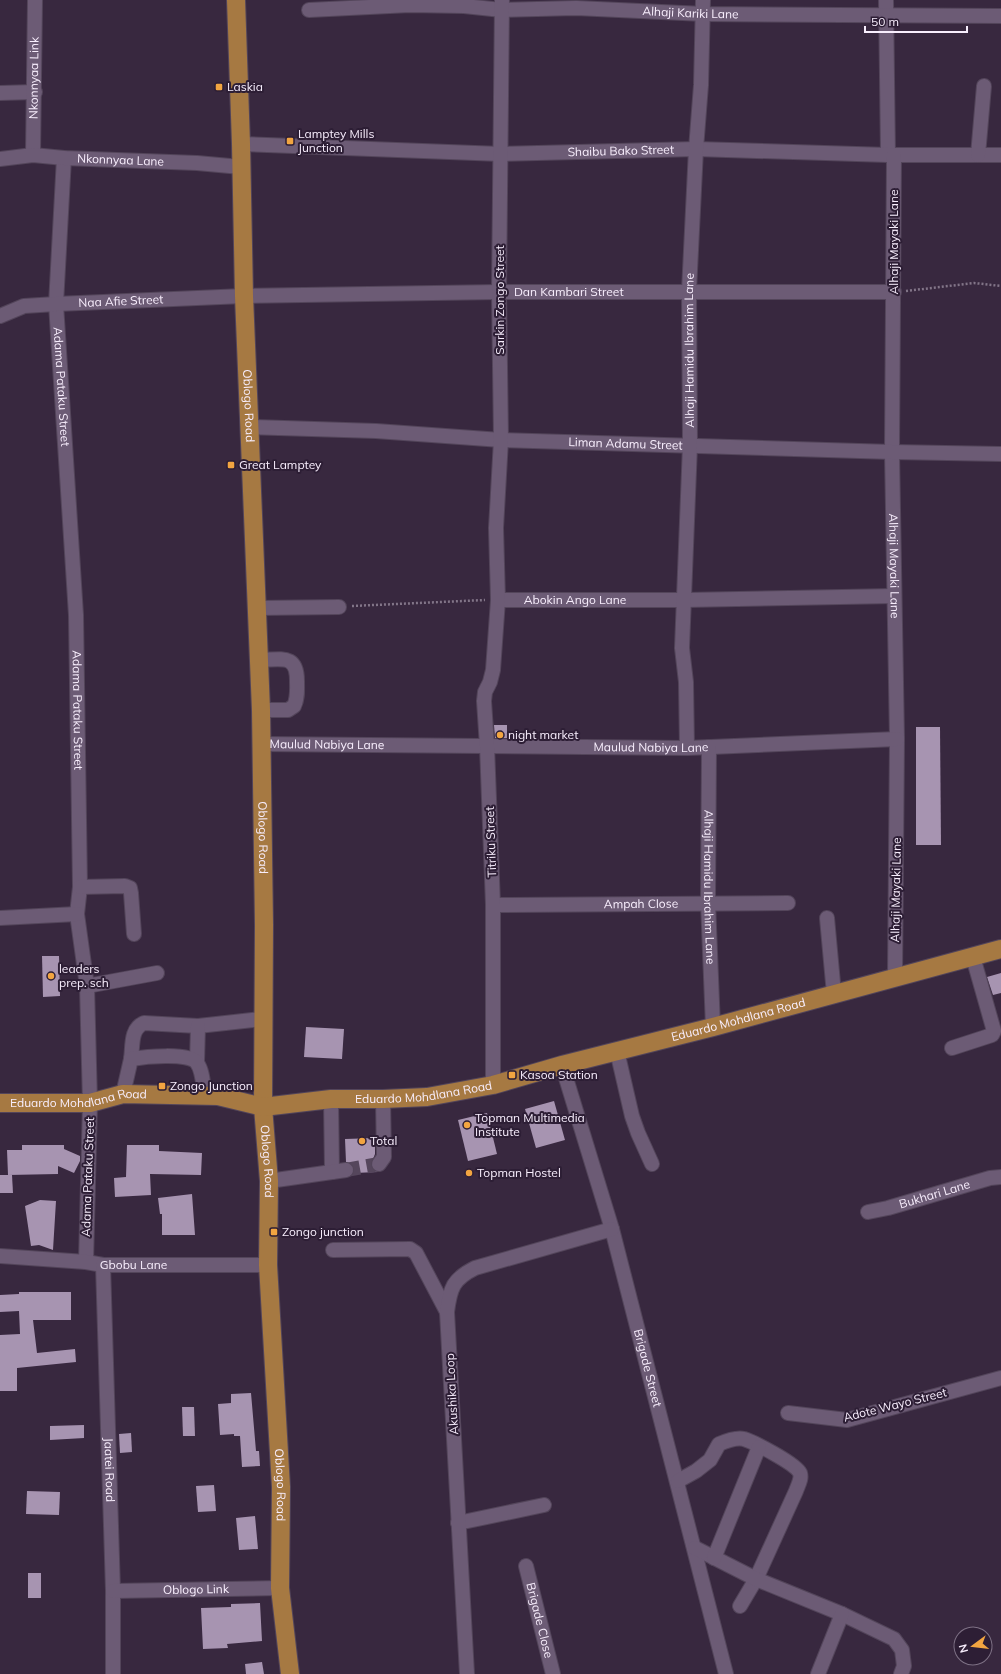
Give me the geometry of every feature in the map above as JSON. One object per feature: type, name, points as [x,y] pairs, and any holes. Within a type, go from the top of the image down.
[{"type":"main road","name":"Oblogo Road","points":[[236,0],[244,296],[261,710],[264,925],[262,1019],[263,1107],[269,1180],[268,1265],[281,1487],[280,1588],[290,1674]]},
{"type":"main road","name":"Eduardo Mohdlana Road","points":[[0,1103],[90,1103],[123,1094],[218,1096],[263,1107],[330,1099],[383,1099],[427,1096],[493,1085],[562,1065],[712,1027],[1001,949]]},
{"type":"street","name":"Nkonnyaa Link","points":[[33,155],[35,0]]},
{"type":"street","name":"Alhaji Mayaki Lane","points":[[886,0],[894,292],[892,452],[897,739],[895,978]]},
{"type":"street","name":"Alhaji Kariki Lane","points":[[309,10],[410,5],[502,5],[576,8],[703,7],[887,15],[1001,16]]},
{"type":"street","name":"Sarkin Zongo Street","points":[[498,600],[496,528],[501,440],[499,292],[502,5]]},
{"type":"street","name":"Alhaji Hamidu Ibrahim Lane","points":[[687,748],[686,682],[682,648],[690,445],[689,291],[696,149],[701,85],[703,7]]},
{"type":"street","points":[[978,155],[984,86]]},
{"type":"street","points":[[0,93],[35,92]]},
{"type":"street","name":"Shaibu Bako Street","points":[[241,144],[501,154],[696,149],[891,155],[1001,155]]},
{"type":"street","name":"Nkonnyaa Lane","points":[[0,159],[33,155],[64,158],[197,163],[241,167]]},
{"type":"street","name":"Adama Pataku Street","points":[[64,158],[56,304],[76,615],[80,887],[77,914],[87,986],[90,1103],[86,1262]]},
{"type":"street","name":"Dan Kambari Street","points":[[244,296],[499,292],[894,292]]},
{"type":"street","name":"Naa Afie Street","points":[[0,316],[24,306],[244,296]]},
{"type":"street","name":"Liman Adamu Street","points":[[250,427],[376,431],[501,440],[1001,454]]},
{"type":"street","name":"Abokin Ango Lane","points":[[498,600],[685,600],[894,596]]},
{"type":"street","name":"Titriku Street","points":[[493,1085],[493,905],[485,692],[490,682],[493,670],[498,600]]},
{"type":"street","points":[[257,608],[339,607]]},
{"type":"street","points":[[259,660],[289,660],[294,664],[297,670],[297,701],[294,706],[288,710],[261,710]]},
{"type":"street","name":"Maulud Nabiya Lane","points":[[261,744],[687,748],[897,739]]},
{"type":"street","name":"Alhaji Hamidu Ibrahim Lane","points":[[709,747],[708,902],[712,1027]]},
{"type":"street","points":[[80,887],[124,886],[130,888],[134,934]]},
{"type":"street","name":"Ampah Close","points":[[493,905],[708,902],[788,903]]},
{"type":"street","points":[[0,918],[77,914]]},
{"type":"street","points":[[827,918],[834,994]]},
{"type":"street","points":[[952,1048],[992,1035],[994,1031],[973,957]]},
{"type":"street","points":[[87,986],[157,973]]},
{"type":"street","points":[[123,1094],[131,1059],[134,1030],[139,1025],[144,1023],[198,1026],[262,1019]]},
{"type":"street","points":[[198,1026],[197,1062],[201,1070],[205,1096]]},
{"type":"street","points":[[616,1051],[632,1116],[652,1164]]},
{"type":"street","points":[[131,1059],[149,1056],[189,1058],[197,1062]]},
{"type":"street","name":"Brigade Street","points":[[562,1065],[612,1229],[678,1481],[726,1674]]},
{"type":"street","points":[[330,1099],[332,1172]]},
{"type":"street","points":[[379,1164],[384,1157],[383,1099]]},
{"type":"street","points":[[269,1180],[346,1170]]},
{"type":"street","name":"Bukhari Lane","points":[[868,1212],[888,1208],[990,1178],[1001,1177]]},
{"type":"street","name":"Akushika Loop","points":[[467,1674],[447,1312],[452,1289],[454,1284],[462,1275],[475,1268],[612,1229]]},
{"type":"street","points":[[333,1250],[410,1249],[416,1254],[447,1312]]},
{"type":"street","name":"Gbobu Lane","points":[[0,1256],[86,1262],[103,1265],[268,1265]]},
{"type":"street","name":"Jaatei Road","points":[[103,1265],[113,1591],[113,1674]]},
{"type":"street","name":"Adote Wayo Street","points":[[788,1413],[847,1420],[1001,1378]]},
{"type":"street","points":[[678,1481],[696,1471],[710,1460],[719,1444],[730,1440],[743,1439],[789,1462],[799,1472],[801,1479],[756,1579],[740,1606]]},
{"type":"street","points":[[714,1558],[759,1447]]},
{"type":"street","points":[[458,1523],[544,1505]]},
{"type":"street","points":[[695,1548],[756,1579],[842,1614],[894,1639],[902,1650],[904,1666],[901,1674]]},
{"type":"street","name":"Brigade Close","points":[[526,1566],[553,1674]]},
{"type":"street","name":"Oblogo Link","points":[[113,1591],[280,1588]]},
{"type":"street","points":[[818,1674],[842,1614]]},
{"type":"path","points":[[894,292],[974,283],[1001,286]]},
{"type":"path","points":[[339,607],[498,600]]},
{"type":"building","name":"night market","points":[[494,725],[507,725],[507,738],[495,738]]},
{"type":"building","points":[[916,727],[940,727],[941,845],[916,845]]},
{"type":"building","name":"leaders prep. sch","points":[[42,956],[59,956],[60,996],[43,997]]},
{"type":"building","points":[[1001,973],[1001,993],[993,995],[987,977]]},
{"type":"building","points":[[306,1027],[344,1029],[342,1059],[304,1057]]},
{"type":"building","points":[[554,1101],[565,1140],[536,1148],[525,1109]]},
{"type":"building","points":[[487,1113],[497,1154],[468,1161],[458,1120]]},
{"type":"building","points":[[375,1138],[375,1154],[371,1168],[378,1172],[354,1173],[353,1165],[346,1162],[345,1139]]},
{"type":"building","points":[[22,1145],[64,1145],[64,1149],[80,1156],[80,1161],[74,1173],[58,1166],[58,1174],[8,1175],[7,1150],[22,1150]]},
{"type":"building","points":[[127,1145],[159,1145],[159,1151],[202,1153],[201,1175],[150,1174],[151,1195],[115,1197],[114,1178],[126,1177]]},
{"type":"building","points":[[0,1175],[12,1175],[13,1193],[0,1193]]},
{"type":"building","points":[[192,1194],[195,1235],[162,1235],[162,1214],[160,1214],[158,1198]]},
{"type":"building","points":[[40,1200],[56,1201],[53,1250],[39,1245],[31,1246],[25,1206]]},
{"type":"building","points":[[19,1292],[71,1292],[71,1320],[33,1320],[37,1353],[75,1349],[76,1362],[17,1368],[17,1391],[0,1391],[0,1335],[20,1334],[19,1311],[0,1312],[0,1295],[19,1294]]},
{"type":"building","points":[[251,1393],[256,1451],[259,1451],[260,1466],[242,1467],[240,1436],[234,1436],[234,1434],[220,1435],[218,1404],[231,1403],[231,1394]]},
{"type":"building","points":[[182,1407],[194,1407],[195,1436],[183,1436]]},
{"type":"building","points":[[84,1425],[84,1438],[50,1440],[50,1426]]},
{"type":"building","points":[[131,1433],[132,1452],[120,1453],[119,1434]]},
{"type":"building","points":[[214,1485],[216,1511],[198,1512],[196,1486]]},
{"type":"building","points":[[27,1491],[60,1492],[59,1515],[26,1514]]},
{"type":"building","points":[[255,1516],[258,1549],[239,1550],[236,1518]]},
{"type":"building","points":[[28,1573],[41,1573],[41,1598],[28,1598]]},
{"type":"building","points":[[260,1603],[262,1641],[227,1644],[228,1648],[203,1649],[201,1608],[231,1607],[231,1604]]},
{"type":"building","points":[[262,1662],[264,1674],[246,1674],[245,1664]]},
{"type":"tunnel","points":[[346,1170],[379,1164]]},
{"type":"place","name":"Laskia","points":[[219,87]]},
{"type":"place","name":"Lamptey Mills Junction","points":[[290,141]]},
{"type":"place","name":"Great Lamptey","points":[[231,465]]},
{"type":"place","name":"night market","points":[[500,735]]},
{"type":"place","name":"leaders prep. sch","points":[[51,976]]},
{"type":"place","name":"Kasoa Station","points":[[512,1075]]},
{"type":"place","name":"Zongo Junction","points":[[162,1086]]},
{"type":"place","name":"Topman Multimedia Institute","points":[[467,1125]]},
{"type":"place","name":"Total","points":[[362,1141]]},
{"type":"place","name":"Topman Hostel","points":[[469,1173]]},
{"type":"place","name":"Zongo junction","points":[[274,1232]]}]
